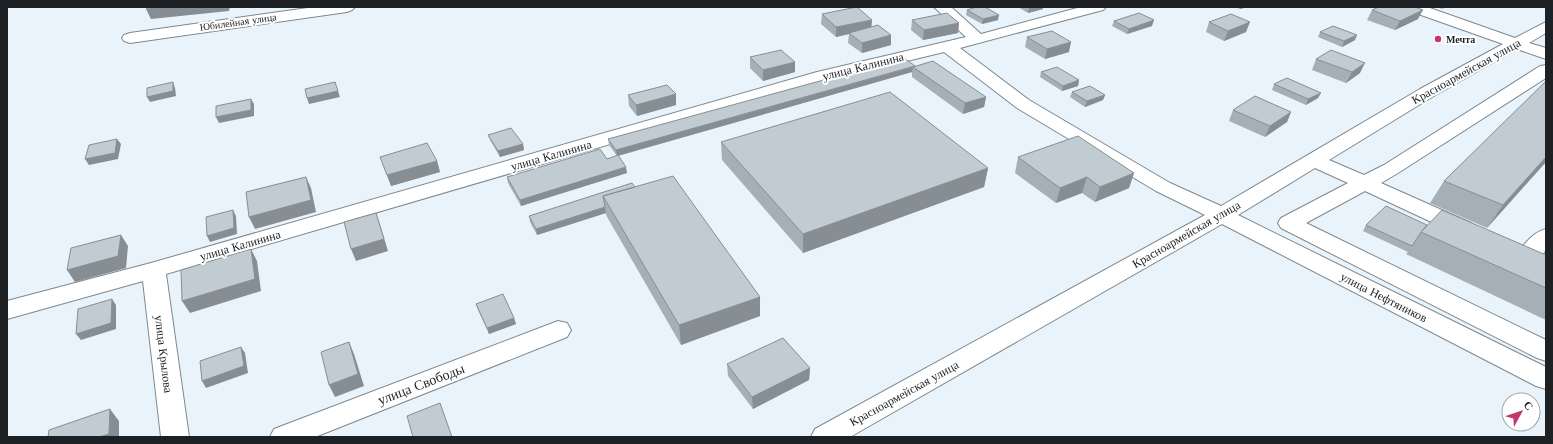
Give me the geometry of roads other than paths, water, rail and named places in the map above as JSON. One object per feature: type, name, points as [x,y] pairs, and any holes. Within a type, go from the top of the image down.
[{"type":"street","name":"Юбилейная улица","points":[[130,38],[347,7]]},
{"type":"street","points":[[942,7],[978,40]]},
{"type":"street","name":"улица Калинина","points":[[7,310],[154,270],[823,76],[978,40],[1098,7]]},
{"type":"street","points":[[1412,7],[1546,54]]},
{"type":"street","name":"Красноармейская улица","points":[[824,437],[1222,215],[1426,93],[1546,27]]},
{"type":"street","name":"улица Нефтяников","points":[[947,46],[1023,104],[1163,187],[1222,215],[1546,379]]},
{"type":"street","points":[[1546,70],[1392,169],[1289,222],[1546,351]]},
{"type":"street","points":[[1314,160],[1478,235]]},
{"type":"street","points":[[1506,248],[1537,262],[1546,236]]},
{"type":"street","name":"улица Крылова","points":[[154,270],[175,437]]},
{"type":"street","name":"улица Свободы","points":[[284,437],[558,330]]},
{"type":"place","name":"Мечта","points":[[1438,39]]}]
